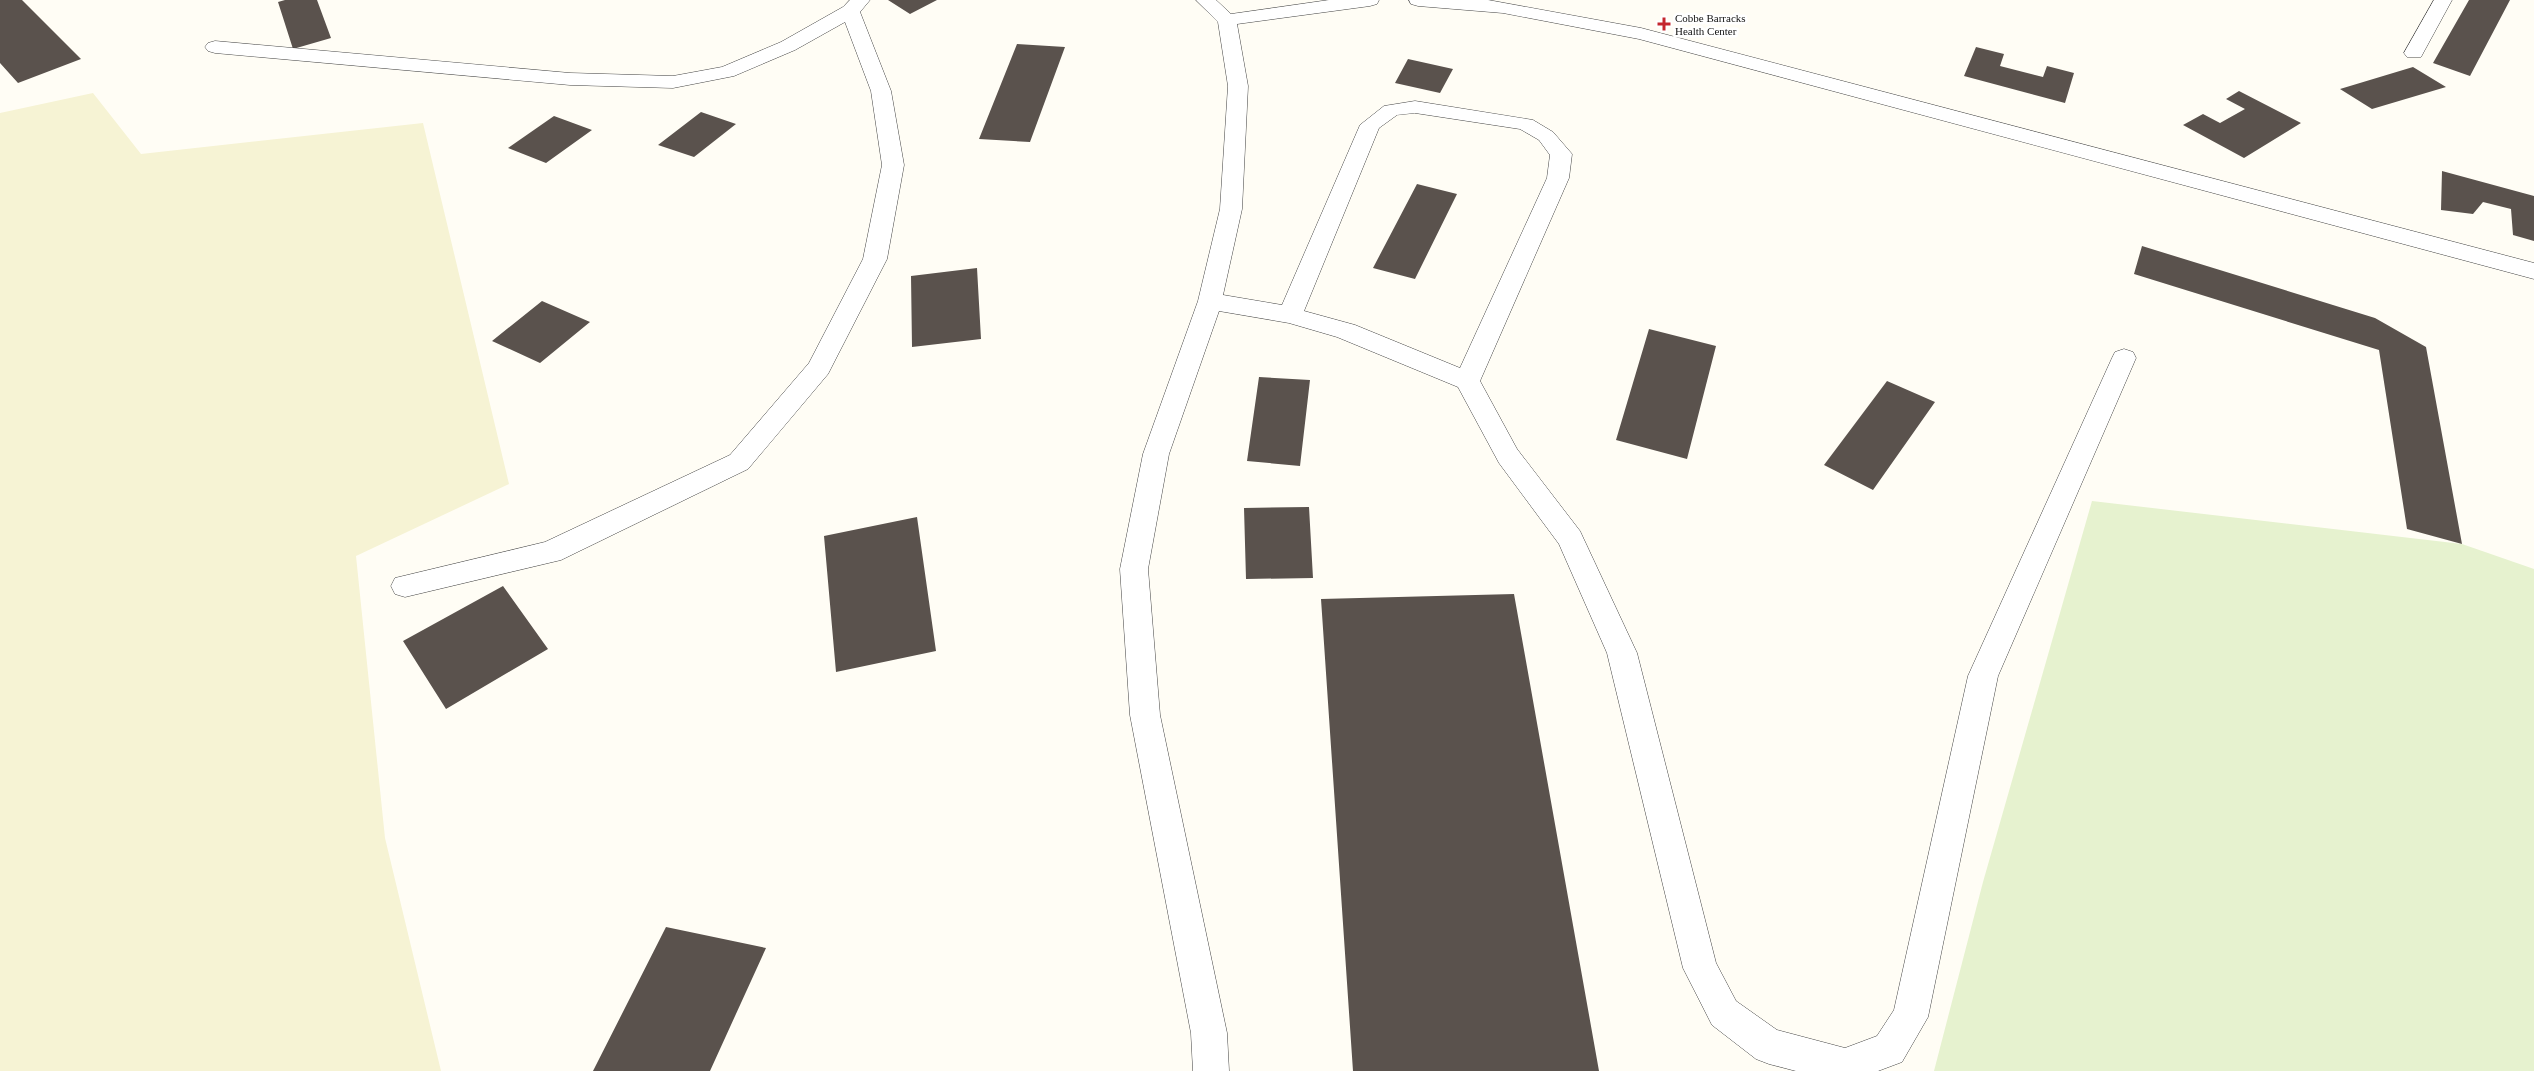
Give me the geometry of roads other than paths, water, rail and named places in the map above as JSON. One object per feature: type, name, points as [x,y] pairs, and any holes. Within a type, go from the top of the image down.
[{"type":"street","points":[[1204,0],[1227,20],[1238,86],[1231,209],[1210,302],[1156,454],[1134,569],[1145,715],[1209,1033],[1211,1071]]},
{"type":"street","points":[[1227,20],[1370,0]]},
{"type":"street","points":[[1418,0],[1444,1],[1542,14],[1642,34],[2534,271]]},
{"type":"street","points":[[2414,53],[2443,0]]},
{"type":"street","points":[[215,47],[570,79],[672,82],[727,72],[788,46],[855,5],[881,91],[893,165],[874,259],[819,368],[739,462],[551,552],[406,586]]},
{"type":"street","points":[[1290,315],[1370,125],[1391,110],[1415,107],[1526,124],[1546,136],[1561,154],[1558,178],[1467,381]]},
{"type":"street","points":[[1210,302],[1290,315],[1346,331],[1467,381],[1508,456],[1570,538],[1622,652],[1700,968],[1724,1013],[1769,1046],[1845,1066],[1889,1049],[1910,1017],[1983,676],[2124,358]]},
{"type":"place","name":"Cobbe Barracks Health Center","points":[[1664,24]]}]
